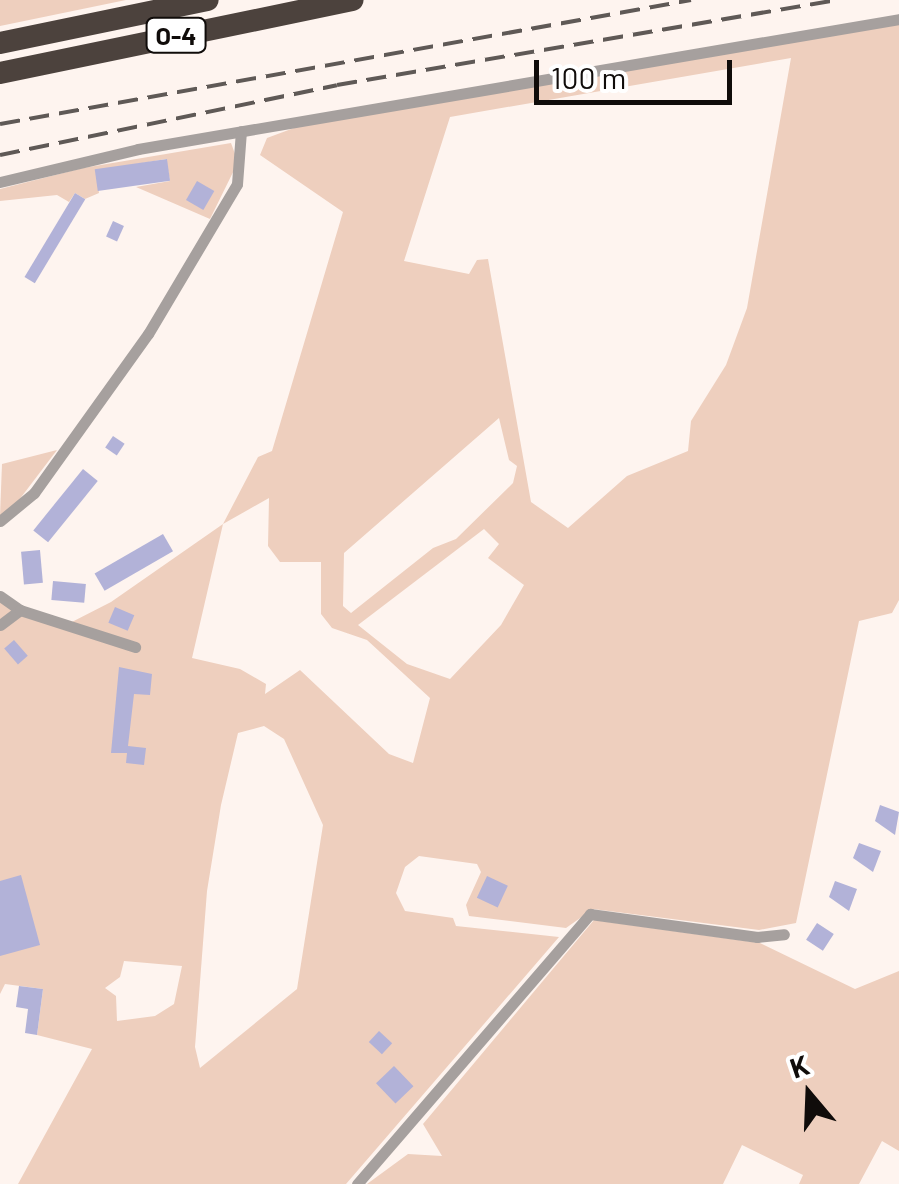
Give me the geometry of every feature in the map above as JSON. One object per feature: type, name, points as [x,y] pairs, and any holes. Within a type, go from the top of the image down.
[{"type":"highway","name":"O-4","points":[[0,43],[208,0]]},
{"type":"highway","name":"O-4","points":[[0,73],[353,0]]},
{"type":"street","points":[[0,182],[240,131],[899,19]]},
{"type":"street","points":[[0,522],[34,493],[148,334],[236,184],[240,131]]},
{"type":"street","points":[[0,596],[20,610],[135,647]]},
{"type":"street","points":[[0,625],[20,610]]},
{"type":"street","points":[[358,1184],[590,914],[757,937],[784,934]]},
{"type":"shaded area","points":[[0,0],[126,0],[0,26]]},
{"type":"shaded area","points":[[899,24],[899,600],[892,613],[859,621],[796,923],[759,930],[593,909],[566,928],[469,916],[466,905],[481,872],[477,864],[419,856],[405,867],[396,893],[405,911],[453,918],[456,926],[559,937],[346,1184],[18,1184],[92,1049],[37,1035],[43,989],[5,984],[0,994],[0,596],[64,626],[111,602],[223,524],[258,457],[272,451],[343,212],[260,155],[267,138],[310,122]],"holes":[[[791,58],[747,308],[726,365],[691,421],[688,451],[627,476],[568,528],[531,502],[488,259],[477,260],[469,274],[404,261],[450,117]],[[499,418],[509,460],[517,466],[513,483],[456,539],[433,548],[351,613],[343,606],[344,553]],[[269,498],[268,546],[280,562],[321,562],[321,614],[332,628],[367,640],[430,698],[413,763],[389,754],[300,670],[265,694],[266,684],[240,669],[192,658],[223,524]],[[484,529],[499,544],[488,558],[524,585],[501,625],[450,679],[407,664],[358,625]],[[264,726],[284,739],[323,825],[297,989],[200,1068],[195,1047],[207,891],[238,733]],[[124,961],[182,966],[174,1004],[155,1016],[117,1021],[116,996],[105,988],[120,977]]]},
{"type":"shaded area","points":[[231,143],[238,162],[210,219],[136,187],[170,181],[166,159],[96,171],[99,193],[85,199],[75,193],[69,202],[57,195],[0,201],[0,189],[83,168]]},
{"type":"shaded area","points":[[57,450],[19,500],[0,516],[2,464]]},
{"type":"shaded area","points":[[594,920],[760,943],[855,989],[899,971],[899,1151],[882,1141],[859,1184],[799,1184],[803,1175],[742,1145],[723,1184],[367,1184],[408,1154],[442,1156],[423,1124]]},
{"type":"building","points":[[167,159],[170,181],[98,191],[95,169]]},
{"type":"building","points":[[197,181],[214,191],[203,210],[186,200]]},
{"type":"building","points":[[75,193],[85,199],[35,283],[25,277]]},
{"type":"building","points":[[113,221],[124,226],[117,241],[106,237]]},
{"type":"building","points":[[113,436],[125,444],[117,455],[105,448]]},
{"type":"building","points":[[83,469],[98,481],[48,542],[33,530]]},
{"type":"building","points":[[163,534],[173,551],[105,591],[95,574]]},
{"type":"building","points":[[40,550],[43,583],[24,585],[21,552]]},
{"type":"building","points":[[53,581],[86,584],[84,603],[51,600]]},
{"type":"building","points":[[115,607],[134,615],[128,631],[108,623]]},
{"type":"building","points":[[14,640],[28,656],[18,664],[4,649]]},
{"type":"building","points":[[119,667],[152,674],[150,695],[134,694],[128,746],[146,748],[144,765],[126,763],[127,753],[111,753]]},
{"type":"building","points":[[880,805],[899,812],[895,835],[875,821]]},
{"type":"building","points":[[859,843],[881,851],[873,872],[853,858]]},
{"type":"building","points":[[21,875],[40,945],[0,956],[0,881]]},
{"type":"building","points":[[487,876],[508,886],[498,907],[477,898]]},
{"type":"building","points":[[835,881],[857,889],[849,911],[829,897]]},
{"type":"building","points":[[817,923],[834,934],[823,951],[806,940]]},
{"type":"building","points":[[19,986],[43,989],[37,1035],[25,1033],[28,1009],[16,1007]]},
{"type":"building","points":[[379,1031],[392,1043],[382,1054],[369,1042]]},
{"type":"building","points":[[394,1066],[413,1086],[395,1104],[376,1083]]},
{"type":"railway","points":[[0,124],[691,0]]},
{"type":"railway","points":[[0,155],[337,85],[837,0]]}]
